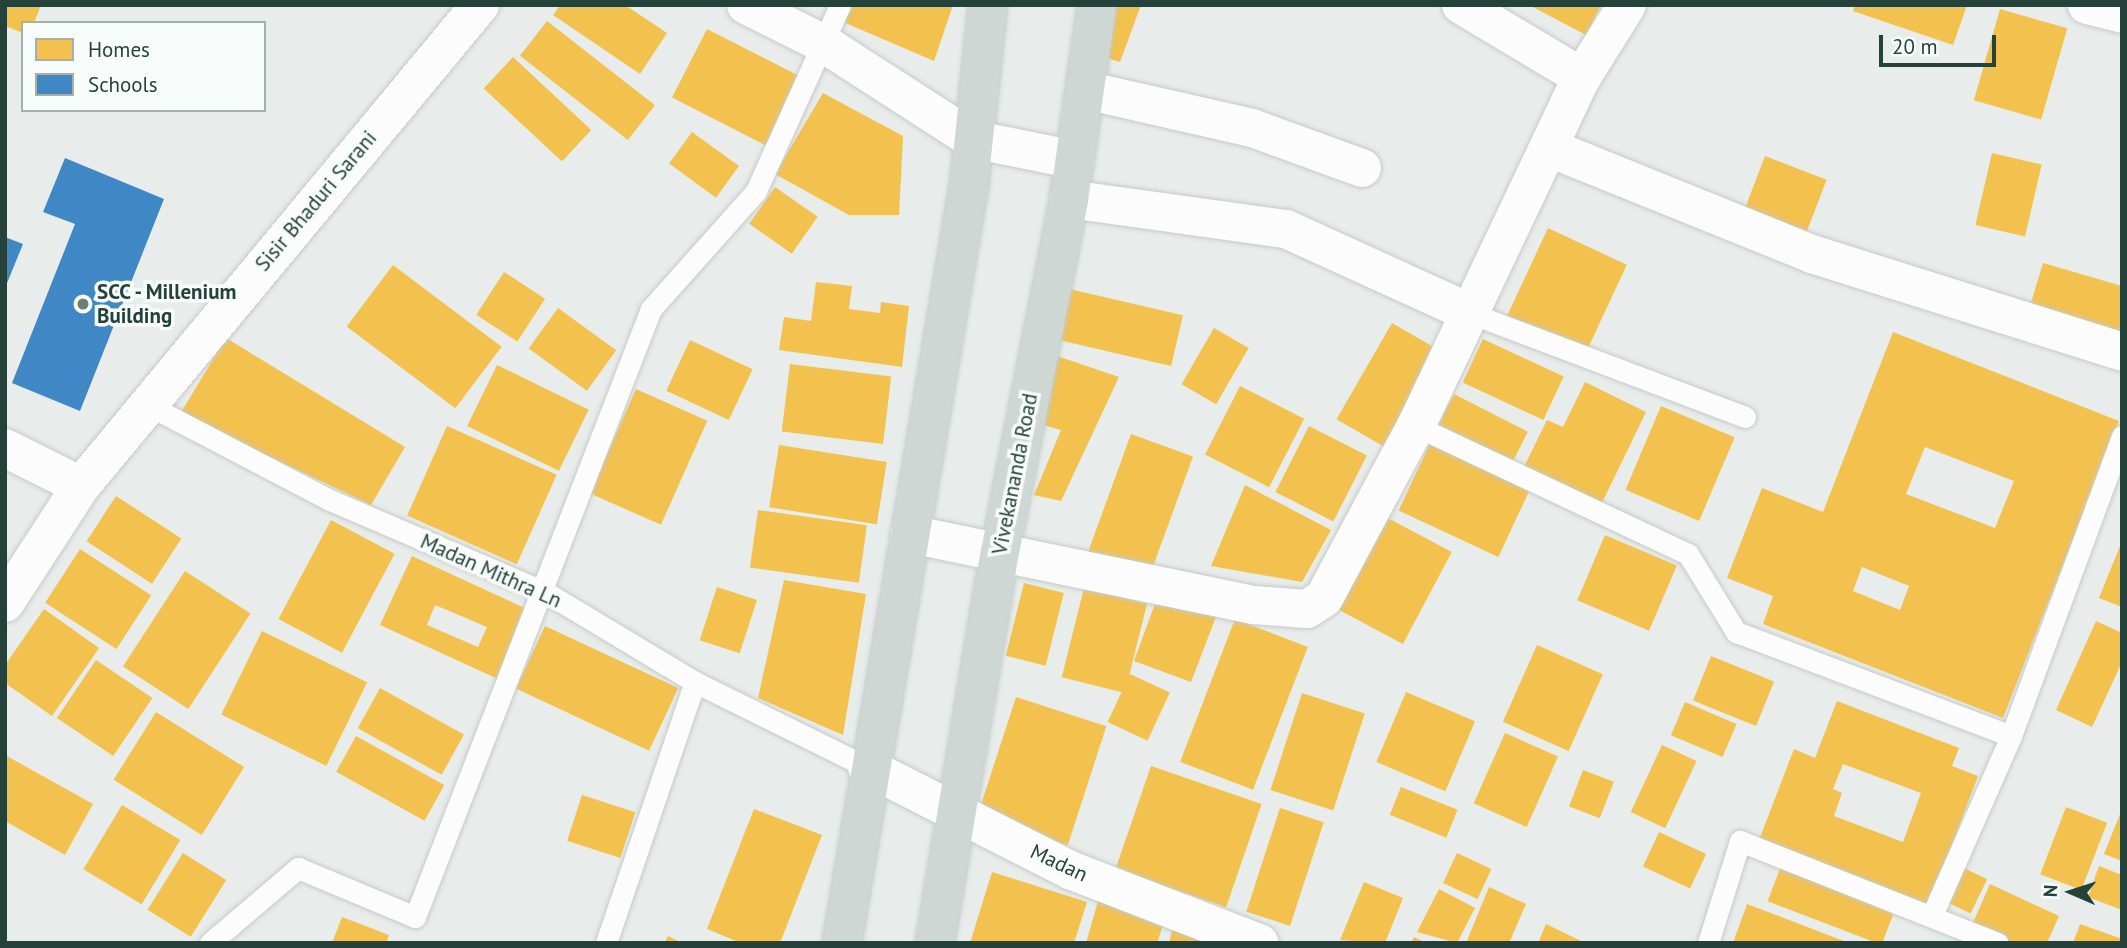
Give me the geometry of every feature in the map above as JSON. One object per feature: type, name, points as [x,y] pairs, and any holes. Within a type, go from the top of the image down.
[{"type":"main road","points":[[842,943],[867,767],[910,534],[972,139],[988,5]]},
{"type":"main road","name":"Vivekananda Road","points":[[935,943],[1000,552],[1069,199],[1097,5]]},
{"type":"street","name":"Sisir Bhaduri Sarani","points":[[5,603],[81,486],[480,5]]},
{"type":"street","points":[[746,5],[826,46],[972,139],[1075,160]]},
{"type":"street","points":[[1461,5],[1582,77]]},
{"type":"street","points":[[910,534],[1230,601],[1307,609],[1340,576],[1552,149],[1582,77],[1627,5]]},
{"type":"street","points":[[2087,5],[2122,15]]},
{"type":"street","points":[[1085,90],[1252,128],[1362,167]]},
{"type":"street","points":[[1552,149],[1812,254],[2122,352]]},
{"type":"street","points":[[1069,199],[1286,229],[1470,313]]},
{"type":"street","points":[[5,448],[81,486]]},
{"type":"street","name":"Madan","points":[[867,767],[1070,870],[1259,943]]},
{"type":"lane","points":[[210,943],[298,869],[415,917],[545,592],[651,309],[755,191],[826,46],[840,5]]},
{"type":"lane","points":[[1470,313],[1745,417]]},
{"type":"lane","name":"Madan Mithra Ln","points":[[148,405],[330,500],[545,592],[695,682],[867,767]]},
{"type":"lane","points":[[1416,426],[1688,555],[1736,632],[2011,736]]},
{"type":"lane","points":[[1933,914],[2011,736],[2122,436]]},
{"type":"lane","points":[[606,943],[695,682]]},
{"type":"lane","points":[[1708,943],[1740,841],[1933,914],[1997,943]]},
{"type":"building: Homes","points":[[5,5],[41,5],[35,21],[21,21],[21,32],[5,26]]},
{"type":"building: Homes","points":[[560,5],[625,5],[667,33],[640,74],[553,15]]},
{"type":"building: Homes","points":[[850,5],[953,5],[934,61],[843,22]]},
{"type":"building: Homes","points":[[1110,5],[1141,5],[1120,62],[1101,56]]},
{"type":"building: Homes","points":[[1529,5],[1601,5],[1586,35]]},
{"type":"building: Homes","points":[[1855,5],[1967,5],[1953,45],[1853,11]]},
{"type":"building: Homes","points":[[2000,9],[2067,28],[2041,120],[1974,100]]},
{"type":"building: Homes","points":[[547,21],[655,105],[628,140],[520,56]]},
{"type":"building: Homes","points":[[707,29],[803,78],[768,147],[672,98]]},
{"type":"building: Homes","points":[[513,57],[591,130],[562,161],[484,88]]},
{"type":"building: Homes","points":[[823,93],[903,136],[899,215],[849,215],[775,174]]},
{"type":"building: Homes","points":[[692,132],[739,166],[716,198],[669,164]]},
{"type":"building: Homes","points":[[1992,153],[2042,164],[2025,237],[1975,225]]},
{"type":"building: Homes","points":[[1765,156],[1827,180],[1805,236],[1743,212]]},
{"type":"building: Homes","points":[[775,187],[818,217],[792,254],[749,224]]},
{"type":"building: Homes","points":[[1548,228],[1627,265],[1580,364],[1502,328]]},
{"type":"building: Homes","points":[[2043,263],[2122,286],[2122,345],[2027,316]]},
{"type":"building: Homes","points":[[393,265],[502,347],[455,408],[347,326]]},
{"type":"building: Homes","points":[[504,272],[545,299],[517,341],[476,315]]},
{"type":"building: Homes","points":[[816,282],[852,286],[849,309],[880,313],[881,302],[909,306],[902,367],[779,350],[784,317],[811,321]]},
{"type":"building: Homes","points":[[1065,288],[1183,315],[1171,366],[1053,339]]},
{"type":"building: Homes","points":[[558,308],[616,350],[587,391],[529,348]]},
{"type":"building: Homes","points":[[1392,323],[1444,353],[1388,449],[1336,419]]},
{"type":"building: Homes","points":[[1214,328],[1249,348],[1216,404],[1182,384]]},
{"type":"building: Homes","points":[[1893,332],[2119,421],[2003,718],[1763,624],[1773,596],[1727,578],[1762,488],[1823,512]],"holes":[[[1925,447],[2014,481],[1995,528],[1906,494]],[[1862,567],[1909,586],[1900,610],[1853,591]]]},
{"type":"building: Homes","points":[[226,338],[405,447],[371,505],[180,414]]},
{"type":"building: Homes","points":[[1483,339],[1564,377],[1543,420],[1463,383]]},
{"type":"building: Homes","points":[[690,340],[753,369],[729,420],[666,391]]},
{"type":"building: Homes","points":[[1054,355],[1119,377],[1061,501],[1034,495],[1061,430],[1044,425]]},
{"type":"building: Homes","points":[[790,364],[891,376],[883,444],[782,431]]},
{"type":"building: Homes","points":[[497,365],[589,410],[559,471],[467,426]]},
{"type":"building: Homes","points":[[1585,382],[1646,412],[1600,507],[1523,469],[1547,420],[1563,427]]},
{"type":"building: Homes","points":[[1240,386],[1304,419],[1269,487],[1205,455]]},
{"type":"building: Homes","points":[[636,389],[707,421],[661,525],[590,493]]},
{"type":"building: Homes","points":[[1454,394],[1528,432],[1512,464],[1438,426]]},
{"type":"building: Homes","points":[[1661,406],[1735,437],[1699,521],[1625,490]]},
{"type":"building: Homes","points":[[447,426],[557,475],[517,564],[407,516]]},
{"type":"building: Homes","points":[[1309,426],[1367,456],[1333,521],[1275,492]]},
{"type":"building: Homes","points":[[1131,434],[1193,457],[1150,575],[1088,552]]},
{"type":"building: Homes","points":[[1432,439],[1532,485],[1498,557],[1399,511]]},
{"type":"building: Homes","points":[[779,445],[887,462],[877,524],[769,507]]},
{"type":"building: Homes","points":[[1245,485],[1331,530],[1302,582],[1211,566]]},
{"type":"building: Homes","points":[[116,496],[181,538],[152,584],[87,541]]},
{"type":"building: Homes","points":[[758,510],[867,525],[859,583],[750,567]]},
{"type":"building: Homes","points":[[1382,515],[1452,552],[1403,644],[1333,607]]},
{"type":"building: Homes","points":[[331,520],[395,554],[342,653],[278,619]]},
{"type":"building: Homes","points":[[1605,535],[1677,565],[1649,631],[1577,600]]},
{"type":"building: Homes","points":[[2122,541],[2122,607],[2099,598]]},
{"type":"building: Homes","points":[[80,549],[151,595],[116,649],[45,603]]},
{"type":"building: Homes","points":[[412,556],[529,610],[498,679],[380,625]],"holes":[[[435,605],[487,627],[478,647],[427,625]]]},
{"type":"building: Homes","points":[[185,571],[250,613],[188,709],[123,667]]},
{"type":"building: Homes","points":[[784,580],[866,594],[843,735],[758,698]]},
{"type":"building: Homes","points":[[1024,583],[1064,593],[1046,666],[1006,656]]},
{"type":"building: Homes","points":[[717,587],[757,600],[740,653],[700,640]]},
{"type":"building: Homes","points":[[1084,588],[1147,604],[1125,693],[1062,677]]},
{"type":"building: Homes","points":[[1156,601],[1219,609],[1191,682],[1134,661]]},
{"type":"building: Homes","points":[[44,609],[99,648],[52,716],[5,683],[5,665]]},
{"type":"building: Homes","points":[[1235,619],[1308,647],[1253,790],[1180,762]]},
{"type":"building: Homes","points":[[2096,621],[2122,633],[2122,662],[2092,727],[2056,710]]},
{"type":"building: Homes","points":[[545,626],[678,688],[649,751],[516,689]]},
{"type":"building: Homes","points":[[262,631],[367,682],[326,766],[221,715]]},
{"type":"building: Homes","points":[[1537,645],[1603,674],[1569,751],[1503,722]]},
{"type":"building: Homes","points":[[1711,656],[1774,681],[1756,726],[1693,701]]},
{"type":"building: Homes","points":[[96,660],[152,698],[113,756],[57,718]]},
{"type":"building: Homes","points":[[1130,674],[1170,693],[1147,741],[1108,722]]},
{"type":"building: Homes","points":[[380,688],[464,735],[442,775],[358,728]]},
{"type":"building: Homes","points":[[1406,692],[1475,721],[1445,791],[1376,762]]},
{"type":"building: Homes","points":[[1302,693],[1365,713],[1333,810],[1270,790]]},
{"type":"building: Homes","points":[[1016,697],[1106,726],[1068,845],[977,816]]},
{"type":"building: Homes","points":[[1837,701],[1959,748],[1952,766],[1978,776],[1929,905],[1759,840],[1794,749],[1815,758]],"holes":[[[1843,764],[1921,793],[1903,842],[1834,816],[1842,793],[1833,789]]]},
{"type":"building: Homes","points":[[1685,702],[1737,724],[1722,757],[1671,735]]},
{"type":"building: Homes","points":[[156,712],[244,767],[202,835],[114,780]]},
{"type":"building: Homes","points":[[1505,733],[1558,757],[1527,827],[1474,803]]},
{"type":"building: Homes","points":[[356,736],[444,785],[424,821],[336,772]]},
{"type":"building: Homes","points":[[1662,745],[1696,761],[1665,828],[1631,812]]},
{"type":"building: Homes","points":[[5,755],[93,804],[65,855],[5,821]]},
{"type":"building: Homes","points":[[1151,766],[1262,804],[1226,907],[1116,869]]},
{"type":"building: Homes","points":[[1583,770],[1614,782],[1600,818],[1569,806]]},
{"type":"building: Homes","points":[[1401,787],[1458,810],[1446,838],[1390,815]]},
{"type":"building: Homes","points":[[582,795],[635,812],[620,858],[567,841]]},
{"type":"building: Homes","points":[[122,805],[180,840],[142,904],[83,869]]},
{"type":"building: Homes","points":[[2066,807],[2107,823],[2081,890],[2040,874]]},
{"type":"building: Homes","points":[[1280,808],[1324,822],[1290,926],[1246,912]]},
{"type":"building: Homes","points":[[754,809],[822,835],[780,943],[741,943],[707,929]]},
{"type":"building: Homes","points":[[2122,809],[2122,861],[2104,854]]},
{"type":"building: Homes","points":[[1659,832],[1706,854],[1690,888],[1643,866]]},
{"type":"building: Homes","points":[[183,853],[226,880],[191,937],[147,910]]},
{"type":"building: Homes","points":[[1457,853],[1491,869],[1477,899],[1443,883]]},
{"type":"building: Homes","points":[[1783,861],[1897,905],[1882,943],[1877,943],[1768,901]]},
{"type":"building: Homes","points":[[2099,866],[2122,875],[2122,910],[2088,897]]},
{"type":"building: Homes","points":[[1962,867],[1987,879],[1971,913],[1945,901]]},
{"type":"building: Homes","points":[[992,872],[1087,902],[1074,943],[970,943]]},
{"type":"building: Homes","points":[[1364,882],[1403,898],[1385,943],[1340,940]]},
{"type":"building: Homes","points":[[1990,884],[2059,916],[2047,943],[2010,943],[1972,925]]},
{"type":"building: Homes","points":[[1489,887],[1526,904],[1509,943],[1466,943]]},
{"type":"building: Homes","points":[[1439,889],[1475,908],[1457,943],[1417,932]]},
{"type":"building: Homes","points":[[1098,901],[1164,922],[1157,943],[1086,943]]},
{"type":"building: Homes","points":[[1747,904],[1849,943],[1733,943]]},
{"type":"building: Homes","points":[[342,917],[389,935],[386,943],[332,943]]},
{"type":"building: Homes","points":[[1546,924],[1585,943],[1538,943]]},
{"type":"building: Homes","points":[[2080,924],[2122,939],[2122,943],[2073,943]]},
{"type":"building: Homes","points":[[1173,927],[1223,943],[1169,943]]},
{"type":"building: Homes","points":[[668,936],[682,943],[665,943]]},
{"type":"building: Homes","points":[[1414,937],[1426,943],[1411,943]]},
{"type":"building: Schools","name":"SCC - Millenium Building","points":[[65,158],[164,199],[80,411],[12,383],[75,224],[43,212]]},
{"type":"building: Schools","points":[[5,237],[23,244],[5,288]]},
{"type":"place","name":"SCC - Millenium Building","points":[[83,304]]}]
